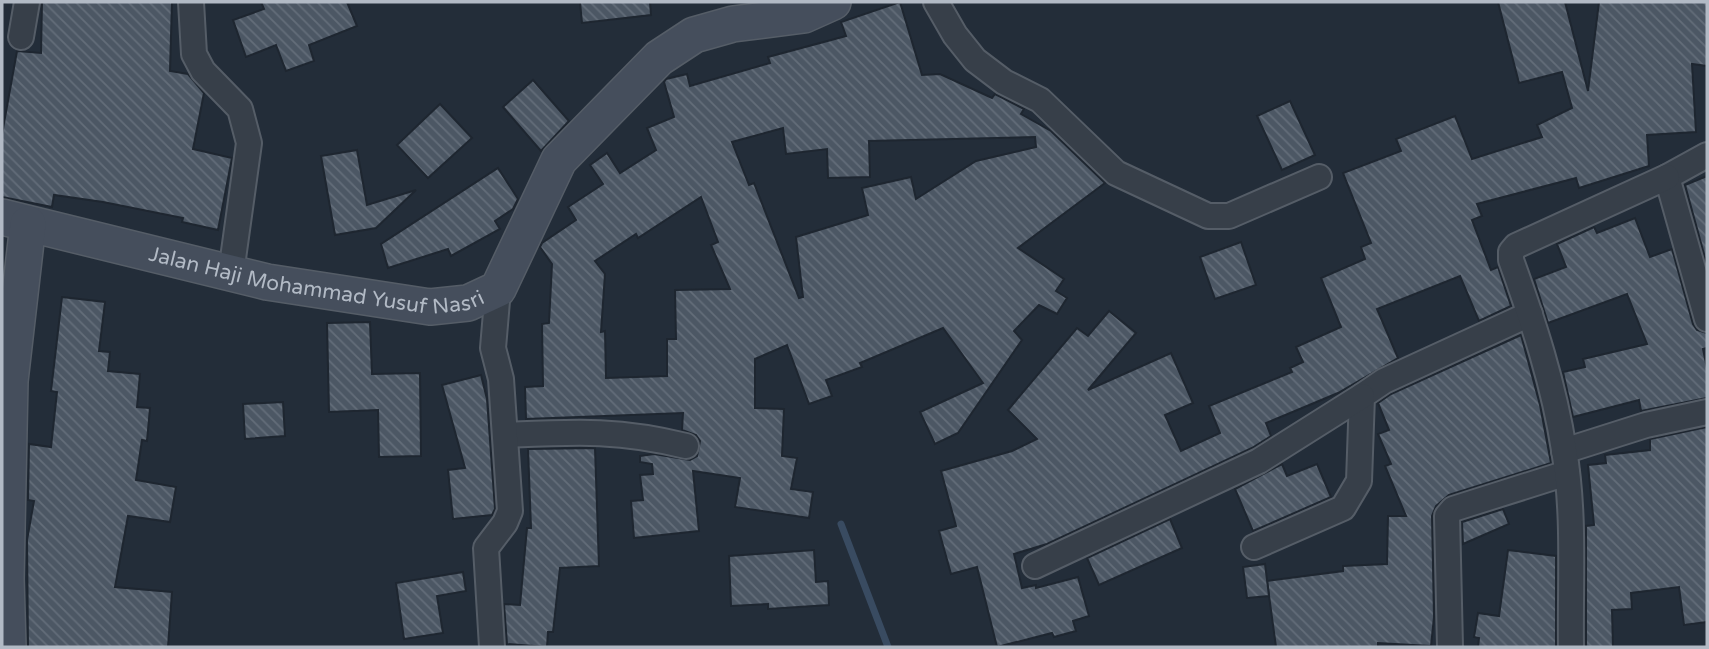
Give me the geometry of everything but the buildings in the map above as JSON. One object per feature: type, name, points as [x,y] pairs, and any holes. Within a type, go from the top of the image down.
[{"type":"street","points":[[21,37],[27,2]]},
{"type":"street","points":[[191,2],[194,54],[203,71],[240,109],[249,143],[230,273]]},
{"type":"street","name":"Jalan Haji Mohammad Yusuf Nasri","points":[[15,221],[230,273],[430,307],[468,303],[498,289],[559,160],[659,58],[694,35],[733,24],[804,15],[833,2]]},
{"type":"street","points":[[936,2],[955,35],[975,60],[1004,82],[1040,100],[1116,173],[1208,216],[1229,216],[1319,177]]},
{"type":"street","points":[[1571,647],[1565,462],[1530,314],[1511,260],[1511,252],[1517,246],[1667,177],[1707,155]]},
{"type":"street","points":[[1667,177],[1707,319]]},
{"type":"street","points":[[8,647],[6,579],[15,221]]},
{"type":"street","points":[[492,647],[486,548],[505,523],[510,511],[501,379],[493,348],[498,289]]},
{"type":"street","points":[[1035,566],[1259,461],[1384,381],[1530,314]]},
{"type":"street","points":[[1254,547],[1343,508],[1359,481],[1362,396]]},
{"type":"street","points":[[1450,647],[1447,516],[1453,509],[1646,425],[1707,412]]},
{"type":"street","points":[[505,435],[603,431],[644,435],[686,446]]},
{"type":"waterway","points":[[841,524],[888,647]]}]
